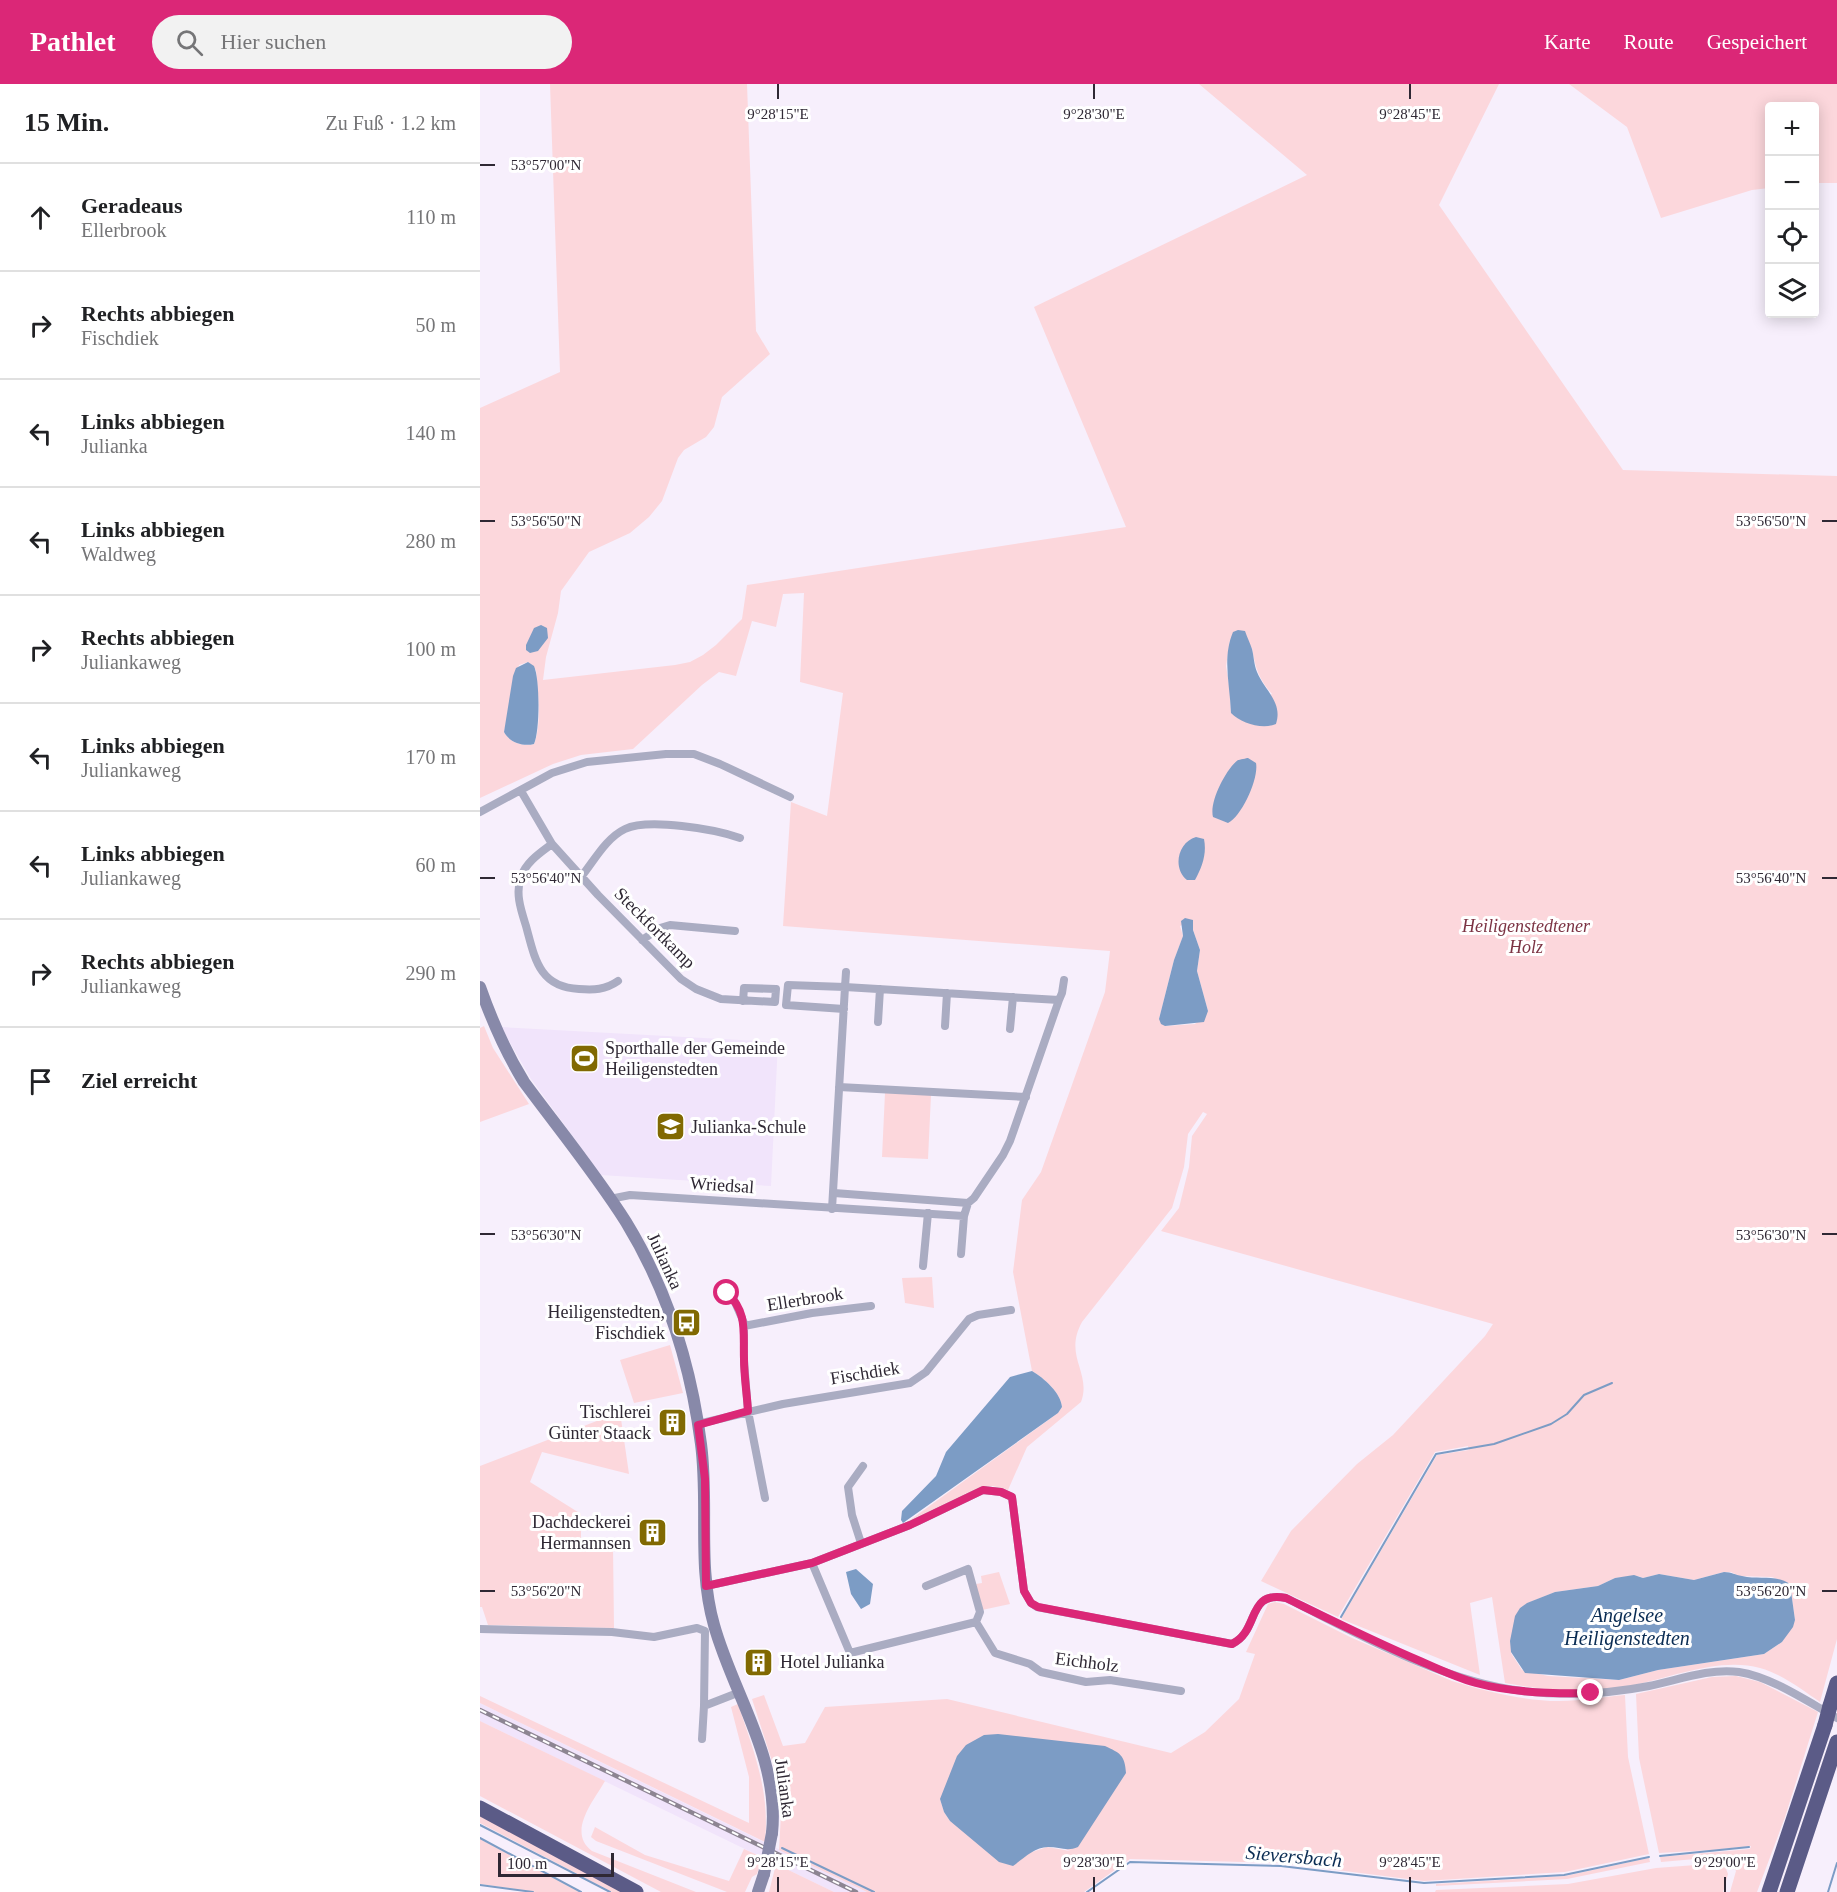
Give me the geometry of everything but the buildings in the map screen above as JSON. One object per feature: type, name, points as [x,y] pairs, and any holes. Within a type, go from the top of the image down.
[{"type":"highway","points":[[1769,1892],[1837,1683]]},
{"type":"highway","points":[[1787,1892],[1837,1742]]},
{"type":"highway","points":[[480,1808],[636,1892]]},
{"type":"street","points":[[480,812],[552,774],[587,762],[666,754],[694,754],[790,797]]},
{"type":"street","name":"Steckfortkamp","points":[[521,791],[552,844],[675,973],[696,989],[721,999],[743,1001]]},
{"type":"street","points":[[581,877],[609,842],[624,830],[632,827],[648,824],[689,828],[725,832],[740,838]]},
{"type":"street","points":[[552,844],[529,862],[521,876],[518,890],[535,961],[543,975],[555,984],[568,988],[596,990],[609,987],[618,981]]},
{"type":"street","points":[[642,940],[660,928],[670,925],[735,931]]},
{"type":"street","points":[[832,1209],[846,972]]},
{"type":"street","points":[[961,1254],[964,1216],[968,1203],[974,1198],[1006,1151],[1062,993],[1064,980]]},
{"type":"street","points":[[844,1009],[786,1005],[788,985],[1059,1000]]},
{"type":"street","name":"Julianka","points":[[480,987],[500,1041],[510,1059],[524,1082],[625,1221],[644,1255],[675,1327],[693,1391],[698,1425],[705,1479],[706,1586],[714,1625],[767,1770],[772,1799],[772,1833],[758,1892]]},
{"type":"street","points":[[878,1022],[880,989]]},
{"type":"street","points":[[945,1026],[947,993]]},
{"type":"street","points":[[1010,1029],[1013,997]]},
{"type":"street","points":[[839,1088],[1026,1097]]},
{"type":"street","points":[[834,1192],[968,1203]]},
{"type":"street","name":"Wriedsal","points":[[610,1199],[630,1196],[964,1216]]},
{"type":"street","points":[[923,1266],[928,1213]]},
{"type":"street","name":"Ellerbrook","points":[[727,1293],[737,1305],[744,1326],[748,1411],[765,1498]]},
{"type":"street","name":"Ellerbrook","points":[[744,1326],[812,1312],[871,1306]]},
{"type":"street","name":"Fischdiek","points":[[698,1425],[748,1411],[906,1384],[926,1372],[969,1319],[978,1315],[1011,1311]]},
{"type":"street","points":[[861,1543],[852,1515],[848,1487],[863,1466]]},
{"type":"street","points":[[706,1586],[812,1563],[920,1521],[983,1490],[1001,1492],[1012,1497],[1024,1591],[1031,1603],[1038,1607],[1232,1644],[1245,1634],[1260,1603],[1265,1598],[1275,1596],[1286,1598],[1383,1645],[1479,1684],[1546,1693],[1591,1693],[1631,1689],[1712,1672],[1737,1672],[1767,1680],[1827,1714]]},
{"type":"street","points":[[812,1563],[850,1653],[976,1622]]},
{"type":"street","name":"Eichholz","points":[[926,1586],[969,1569],[980,1612],[976,1622],[995,1653],[1030,1664],[1041,1672],[1086,1682],[1110,1680],[1181,1691]]},
{"type":"street","points":[[480,1629],[612,1632],[654,1637],[697,1628],[702,1629],[705,1631],[702,1739]]},
{"type":"street","points":[[704,1706],[740,1692]]},
{"type":"shaded area","name":"Julianka-Schule","points":[[501,1027],[778,1042],[771,1186],[601,1175],[531,1079]]},
{"type":"shaded area","points":[[480,1703],[867,1892],[834,1892],[480,1721]]},
{"type":"green space","name":"Heiligenstedtener Holz","points":[[550,84],[747,84],[756,331],[770,354],[722,397],[714,427],[706,437],[684,450],[678,458],[662,501],[649,517],[630,533],[589,552],[561,591],[543,680],[690,662],[716,645],[742,619],[747,585],[1126,527],[1034,307],[1307,175],[1199,84],[1499,84],[1439,205],[1623,470],[1837,476],[1837,1639],[1820,1702],[1776,1674],[1745,1665],[1713,1666],[1634,1685],[1602,1689],[1553,1689],[1505,1683],[1492,1597],[1470,1603],[1480,1675],[1341,1619],[1437,1455],[1469,1450],[1468,1446],[1435,1452],[1338,1617],[1261,1581],[1291,1531],[1357,1464],[1393,1435],[1485,1336],[1493,1324],[1161,1231],[1179,1208],[1189,1167],[1192,1136],[1207,1114],[1203,1112],[1188,1134],[1184,1167],[1172,1208],[1082,1322],[1075,1345],[1083,1382],[1081,1402],[1027,1447],[1008,1490],[993,1486],[981,1487],[906,1523],[1058,1413],[1062,1407],[1055,1391],[1032,1371],[1013,1272],[1022,1200],[1041,1172],[1105,992],[1110,951],[783,926],[791,802],[827,816],[843,693],[800,682],[804,593],[783,594],[776,627],[752,621],[736,676],[719,672],[633,749],[581,755],[553,764],[480,798],[480,408],[560,372]],"holes":[[[1230,640],[1252,648],[1258,673],[1272,694],[1231,713],[1226,666]],[[528,662],[536,670],[538,727],[534,744],[530,745],[513,741],[504,732],[519,665]],[[1193,920],[1193,930],[1200,950],[1197,971],[1208,1011],[1195,1024],[1166,1026],[1159,1019],[1174,960],[1183,936],[1180,926]],[[1731,1572],[1739,1576],[1772,1577],[1790,1584],[1795,1620],[1782,1642],[1764,1654],[1658,1670],[1619,1680],[1548,1676],[1522,1670],[1511,1653],[1520,1608],[1555,1592],[1598,1586],[1615,1578],[1638,1576],[1643,1578],[1659,1574],[1694,1580]]]},
{"type":"green space","points":[[1569,84],[1837,84],[1837,183],[1819,183],[1819,102],[1765,102],[1765,188],[1752,190],[1661,218],[1627,127]]},
{"type":"green space","points":[[484,1026],[493,1048],[529,1104],[480,1122],[480,1028]]},
{"type":"green space","points":[[885,1093],[931,1095],[928,1159],[882,1157]]},
{"type":"green space","points":[[932,1277],[934,1308],[905,1303],[902,1278]]},
{"type":"green space","points":[[670,1345],[683,1393],[634,1403],[620,1360]]},
{"type":"green space","points":[[620,1412],[629,1474],[542,1452],[530,1482],[581,1514],[581,1545],[613,1546],[614,1628],[488,1625],[482,1607],[480,1607],[480,1466]]},
{"type":"green space","points":[[999,1572],[1010,1604],[982,1610],[976,1584],[982,1583],[981,1576]]},
{"type":"green space","points":[[1275,1602],[1284,1604],[1352,1638],[1452,1681],[1478,1688],[1546,1701],[1625,1695],[1628,1757],[1649,1854],[1565,1872],[1424,1881],[1281,1863],[1130,1859],[1084,1892],[867,1892],[779,1850],[780,1786],[752,1699],[764,1695],[783,1746],[805,1743],[825,1707],[947,1699],[1171,1753],[1205,1732],[1239,1699],[1255,1654],[1246,1652],[1268,1604]],"holes":[[[940,1799],[1070,1851],[1047,1847],[1032,1852],[950,1821]]]},
{"type":"green space","points":[[1736,1676],[1760,1682],[1818,1712],[1785,1817],[1757,1892],[1730,1892],[1736,1871],[1730,1861],[1707,1858],[1661,1862],[1660,1857],[1750,1849],[1751,1846],[1659,1853],[1639,1758],[1636,1694],[1712,1677]]},
{"type":"green space","points":[[480,1696],[749,1823],[749,1777],[731,1707],[738,1704],[755,1755],[763,1789],[765,1842],[480,1703]]},
{"type":"green space","points":[[480,1721],[605,1781],[589,1807],[582,1826],[585,1843],[592,1851],[696,1892],[661,1892],[480,1796]]},
{"type":"green space","points":[[480,1814],[625,1892],[612,1892],[480,1823]]},
{"type":"green space","points":[[595,1827],[645,1855],[729,1881],[744,1849],[762,1857],[757,1874],[752,1877],[745,1892],[727,1892],[596,1841],[591,1837]]},
{"type":"green space","points":[[480,1839],[579,1892],[536,1892],[480,1884]]},
{"type":"green space","points":[[1649,1858],[1650,1862],[1567,1879],[1436,1886],[1436,1884],[1565,1876]]},
{"type":"green space","points":[[776,1864],[834,1892],[769,1892]]},
{"type":"green space","points":[[1709,1864],[1725,1866],[1728,1874],[1723,1892],[1435,1892],[1436,1890],[1568,1884],[1656,1868]]},
{"type":"water","points":[[541,625],[547,628],[548,638],[538,651],[530,653],[526,650],[526,645],[534,628]]},
{"type":"water","points":[[1245,631],[1257,672],[1275,703],[1278,716],[1276,724],[1252,725],[1231,713],[1228,652],[1233,632]]},
{"type":"water","points":[[528,662],[534,666],[536,673],[538,717],[534,744],[525,745],[513,741],[504,732],[513,676],[516,668]]},
{"type":"water","points":[[1248,758],[1256,763],[1256,770],[1244,805],[1228,823],[1213,817],[1212,811],[1216,795],[1224,778],[1233,764],[1238,760]]},
{"type":"water","points":[[1196,837],[1204,839],[1203,860],[1195,880],[1187,880],[1180,869],[1179,856],[1185,844]]},
{"type":"water","points":[[1185,918],[1193,920],[1193,930],[1200,950],[1197,971],[1208,1011],[1204,1022],[1165,1026],[1159,1019],[1174,960],[1183,936],[1181,921]]},
{"type":"water","points":[[1032,1371],[1047,1382],[1059,1396],[1062,1407],[1058,1413],[903,1523],[902,1511],[936,1476],[946,1452],[1010,1377]]},
{"type":"water","points":[[856,1569],[873,1584],[870,1604],[861,1609],[851,1594],[846,1572]]},
{"type":"water","name":"Angelsee Heiligenstedten","points":[[1724,1572],[1740,1576],[1779,1579],[1790,1584],[1795,1620],[1793,1627],[1782,1642],[1764,1654],[1658,1670],[1619,1680],[1525,1673],[1511,1652],[1510,1641],[1515,1616],[1520,1608],[1555,1592],[1598,1586],[1615,1578],[1634,1575],[1643,1578],[1659,1574],[1694,1580]]},
{"type":"water","points":[[998,1734],[1105,1746],[1121,1755],[1126,1773],[1078,1847],[1067,1849],[1043,1847],[1030,1853],[1013,1866],[999,1862],[950,1821],[940,1799],[957,1756],[966,1745],[984,1735]]},
{"type":"waterway","points":[[1341,1617],[1436,1454],[1494,1444],[1551,1424],[1567,1414],[1584,1395],[1612,1383]]},
{"type":"waterway","points":[[480,1825],[610,1892]]},
{"type":"waterway","points":[[480,1838],[581,1892]]},
{"type":"waterway","name":"Sieversbach","points":[[1660,1856],[1749,1847]]},
{"type":"waterway","points":[[782,1848],[874,1892]]},
{"type":"waterway","name":"Sieversbach","points":[[1087,1892],[1130,1862],[1281,1866],[1424,1883],[1564,1875],[1649,1857]]},
{"type":"waterway","points":[[1828,1892],[1837,1863]]},
{"type":"waterway","points":[[480,1885],[533,1892]]},
{"type":"railway","points":[[480,1710],[856,1892]]},
{"type":"place","name":"Sporthalle der Gemeinde Heiligenstedten","points":[[584,1058]]},
{"type":"place","name":"Julianka-Schule","points":[[670,1127]]},
{"type":"place","name":"Heiligenstedten, Fischdiek","points":[[686,1322]]},
{"type":"place","name":"Tischlerei Günter Staack","points":[[672,1422]]},
{"type":"place","name":"Dachdeckerei Hermannsen","points":[[652,1532]]},
{"type":"place","name":"Hotel Julianka","points":[[759,1662]]},
{"type":"route","points":[[727,1293],[734,1300],[744,1323],[748,1411],[698,1425],[705,1479],[706,1586],[812,1563],[910,1525],[983,1490],[991,1490],[1012,1497],[1024,1591],[1031,1603],[1038,1607],[1232,1644],[1245,1634],[1260,1603],[1265,1598],[1275,1596],[1286,1598],[1383,1645],[1479,1684],[1557,1694],[1591,1693]]}]
